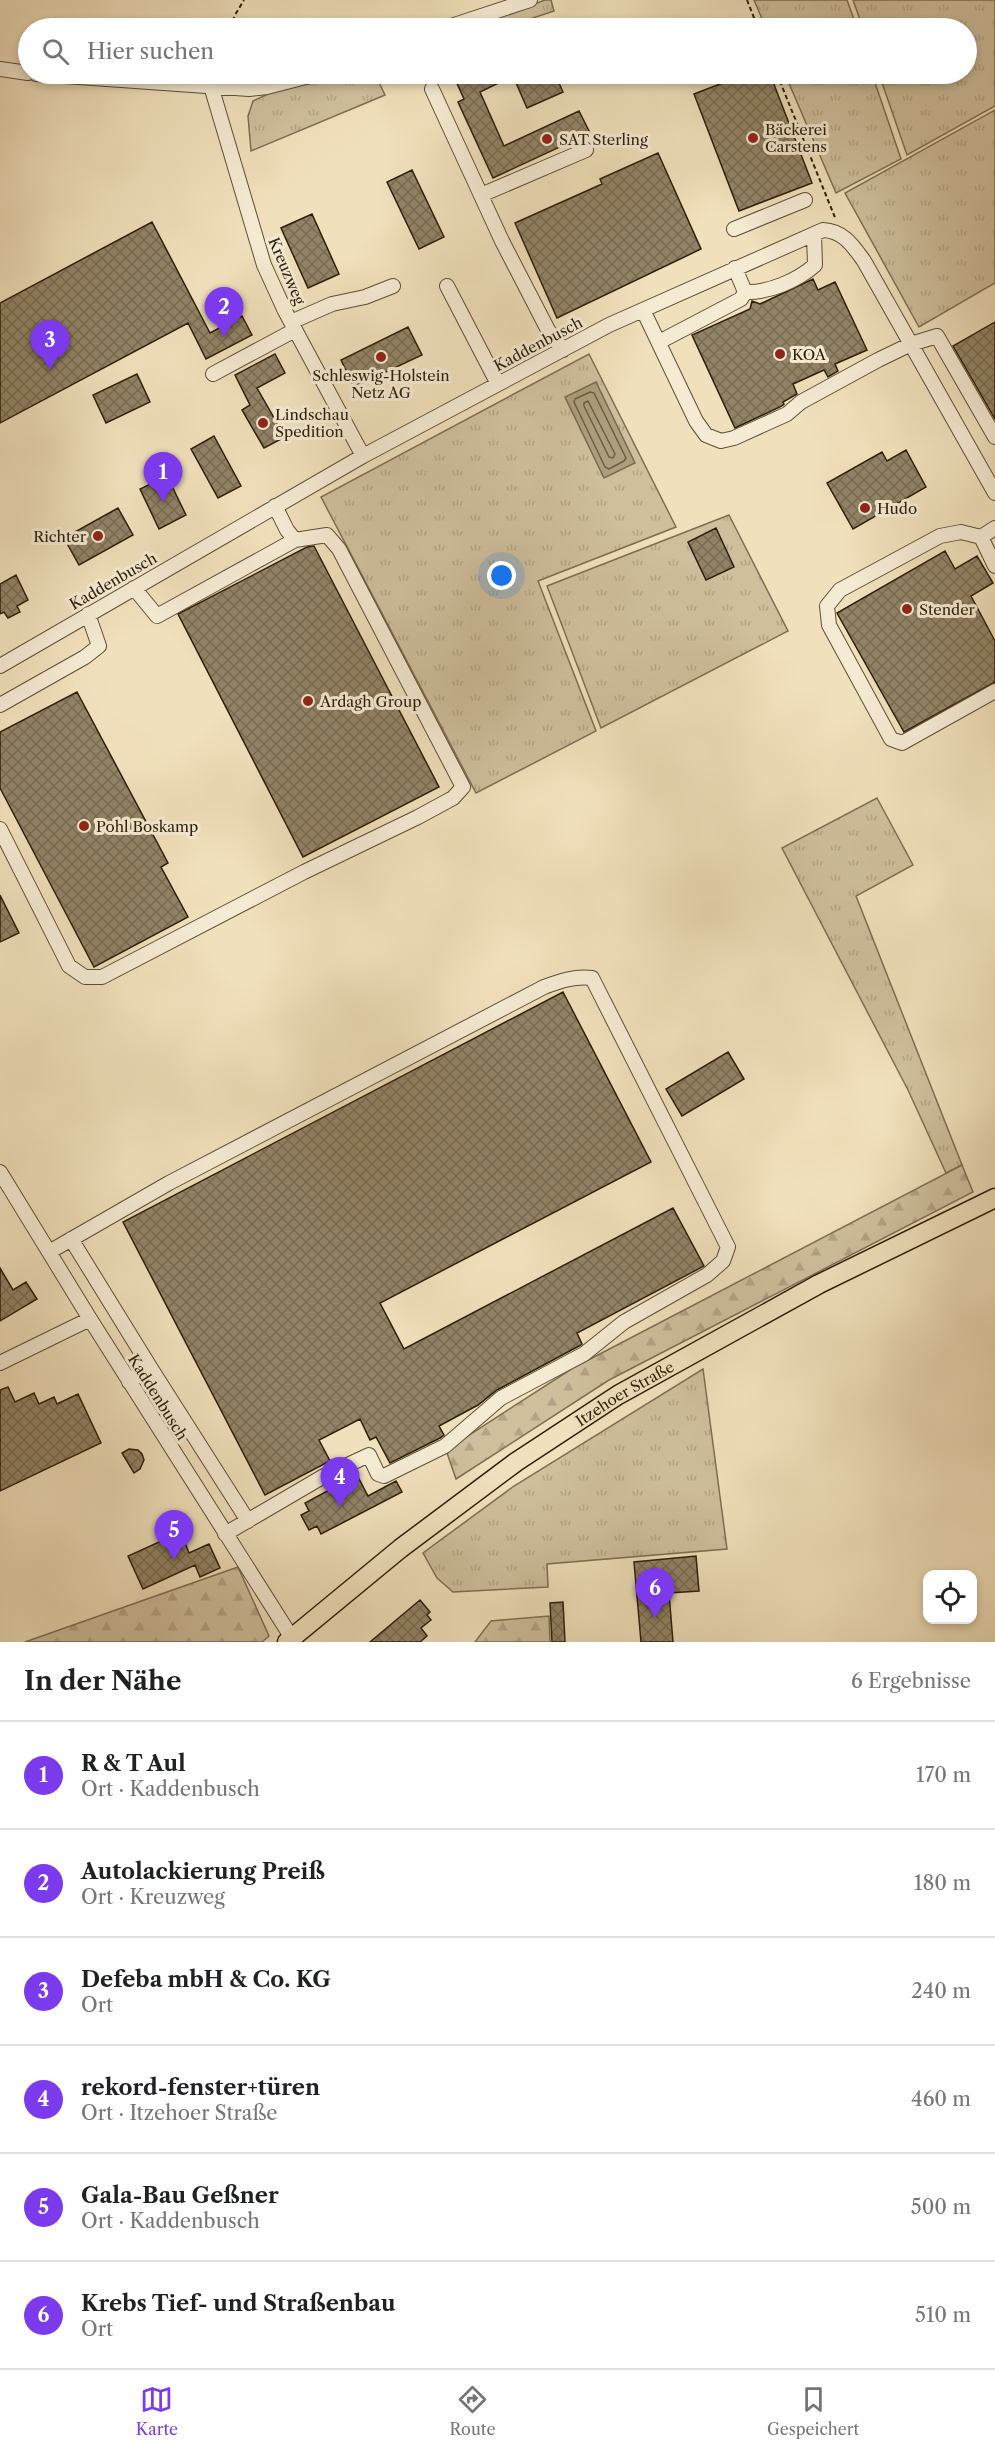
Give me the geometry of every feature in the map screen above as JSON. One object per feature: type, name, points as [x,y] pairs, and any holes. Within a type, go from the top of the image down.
[{"type":"main road","name":"Itzehoer Straße","points":[[290,1640],[401,1548],[516,1462],[618,1395],[819,1284],[995,1198]]},
{"type":"street","points":[[475,18],[530,0]]},
{"type":"street","points":[[0,69],[18,72]]},
{"type":"street","points":[[182,84],[249,89],[279,84]]},
{"type":"street","name":"Kreuzweg","points":[[211,86],[264,266],[293,326],[363,456]]},
{"type":"street","points":[[432,89],[502,241],[543,320],[563,350]]},
{"type":"street","points":[[481,195],[586,150]]},
{"type":"street","points":[[734,229],[805,200]]},
{"type":"street","name":"Kaddenbusch","points":[[0,666],[363,456],[563,350],[643,310],[823,230],[834,231],[843,236]]},
{"type":"street","points":[[745,292],[762,293],[807,272],[815,265],[814,234]]},
{"type":"street","points":[[843,236],[864,261],[995,493]]},
{"type":"street","points":[[735,268],[745,292]]},
{"type":"street","points":[[213,374],[332,304],[365,297],[393,286]]},
{"type":"street","points":[[447,286],[498,384]]},
{"type":"street","points":[[659,342],[731,305],[741,299],[745,292]]},
{"type":"street","points":[[643,310],[696,421],[705,435],[721,441],[734,438],[787,414],[801,402],[911,344],[937,336],[995,437]]},
{"type":"street","points":[[275,506],[286,530],[295,540]]},
{"type":"street","points":[[995,528],[981,537],[961,532],[940,536],[840,590],[827,606],[829,625],[891,739],[902,743],[995,692]]},
{"type":"street","points":[[0,829],[69,966],[85,977],[102,977],[453,798],[463,787],[339,549],[327,535],[295,540],[252,561],[157,616],[134,588]]},
{"type":"street","points":[[981,537],[995,566]]},
{"type":"street","points":[[0,705],[85,657],[99,646],[88,614]]},
{"type":"street","points":[[49,1252],[169,1183],[544,987],[563,980],[579,977],[592,978],[728,1247],[723,1261],[707,1275],[624,1322],[584,1354],[501,1398],[445,1446],[384,1476],[378,1474],[369,1455],[324,1476],[225,1534]]},
{"type":"street","name":"Kaddenbusch","points":[[0,1172],[290,1640]]},
{"type":"street","points":[[71,1239],[248,1521]]},
{"type":"street","points":[[0,1363],[90,1319]]},
{"type":"street","points":[[129,1382],[150,1367]]},
{"type":"path","points":[[234,18],[244,0]]},
{"type":"path","points":[[747,0],[754,18]]},
{"type":"path","points":[[781,84],[843,236]]},
{"type":"green space","points":[[545,0],[551,0],[554,11],[533,18],[497,18]]},
{"type":"green space","points":[[754,0],[847,0],[853,18],[762,18]]},
{"type":"green space","points":[[853,0],[995,0],[995,106],[907,155],[882,84],[977,84],[977,18],[859,18]]},
{"type":"green space","points":[[306,84],[380,84],[385,95],[251,151],[248,116],[253,101],[270,93]]},
{"type":"green space","points":[[789,84],[875,84],[901,159],[836,193]]},
{"type":"green space","points":[[995,110],[995,283],[919,327],[845,193]]},
{"type":"green space","points":[[589,354],[676,527],[538,581],[596,731],[476,793],[321,497]]},
{"type":"green space","points":[[729,515],[788,631],[601,728],[547,586]]},
{"type":"green space","points":[[877,798],[913,865],[856,896],[962,1165],[946,1173],[908,1090],[782,848]]},
{"type":"green space","points":[[962,1165],[973,1192],[609,1380],[456,1479],[446,1450],[573,1368]]},
{"type":"green space","points":[[703,1369],[727,1549],[547,1564],[548,1587],[453,1592],[437,1578],[423,1553],[514,1486]]},
{"type":"green space","points":[[238,1567],[269,1636],[262,1642],[25,1642]]},
{"type":"green space","points":[[549,1616],[550,1642],[475,1642],[491,1621]]},
{"type":"water","points":[[596,382],[635,463],[604,478],[565,397]]},
{"type":"building","name":"SAT Sterling","points":[[457,84],[496,84],[480,92],[504,146],[579,111],[590,133],[493,178],[458,102],[464,99]]},
{"type":"building","name":"SAT Sterling","points":[[516,84],[559,84],[563,92],[527,108]]},
{"type":"building","name":"Bäckerei Carstens","points":[[720,84],[774,84],[812,183],[739,211],[694,94]]},
{"type":"building","points":[[658,153],[701,249],[557,318],[515,223],[602,184],[600,179]]},
{"type":"building","points":[[412,170],[444,237],[419,249],[387,182]]},
{"type":"building","points":[[312,214],[339,274],[308,288],[281,228]]},
{"type":"building","points":[[152,222],[210,333],[242,316],[252,335],[206,359],[188,323],[0,423],[0,303]]},
{"type":"building","name":"KOA","points":[[813,279],[818,290],[835,282],[867,350],[835,364],[838,371],[828,377],[824,370],[793,384],[797,394],[783,402],[782,406],[735,428],[692,335],[750,309],[752,301],[760,304]]},
{"type":"building","points":[[995,322],[995,419],[953,346]]},
{"type":"building","name":"Schleswig-Holstein Netz AG","points":[[408,327],[422,355],[354,387],[341,360]]},
{"type":"building","points":[[275,354],[285,373],[257,388],[285,437],[264,448],[242,410],[250,405],[235,375]]},
{"type":"building","points":[[137,374],[150,402],[106,423],[93,395]]},
{"type":"building","points":[[214,436],[241,486],[218,498],[191,449]]},
{"type":"building","name":"Hudo","points":[[906,450],[926,487],[853,529],[827,483],[882,452],[887,461]]},
{"type":"building","points":[[167,476],[186,515],[159,529],[140,489]]},
{"type":"building","name":"Richter","points":[[118,508],[133,535],[79,565],[64,538]]},
{"type":"building","points":[[716,528],[734,567],[706,580],[688,542]]},
{"type":"building","name":"Ardagh Group","points":[[314,546],[439,787],[303,857],[178,614],[307,547]]},
{"type":"building","points":[[945,551],[955,569],[977,556],[993,583],[971,596],[995,641],[995,682],[904,732],[837,613]]},
{"type":"building","points":[[16,575],[28,600],[17,606],[20,612],[8,618],[4,612],[0,614],[0,584]]},
{"type":"building","name":"Pohl Boskamp","points":[[77,692],[168,863],[161,867],[188,917],[94,967],[0,788],[0,732]]},
{"type":"building","points":[[0,895],[19,933],[0,942]]},
{"type":"building","points":[[563,992],[651,1162],[380,1303],[404,1349],[673,1208],[704,1266],[577,1333],[582,1344],[497,1390],[478,1405],[439,1426],[444,1435],[440,1438],[390,1463],[376,1437],[370,1440],[360,1419],[319,1440],[330,1461],[265,1495],[123,1222]]},
{"type":"building","points":[[728,1052],[744,1079],[682,1116],[666,1089]]},
{"type":"building","points":[[0,1268],[13,1290],[26,1282],[37,1299],[0,1321]]},
{"type":"building","points":[[8,1387],[15,1402],[34,1393],[39,1404],[54,1397],[57,1404],[78,1394],[101,1443],[0,1491],[0,1390]]},
{"type":"building","points":[[129,1449],[138,1450],[144,1460],[140,1469],[134,1473],[122,1453]]},
{"type":"building","points":[[357,1475],[368,1496],[396,1481],[402,1492],[321,1534],[317,1526],[309,1530],[301,1515],[309,1511],[305,1503]]},
{"type":"building","points":[[181,1532],[189,1553],[209,1544],[220,1568],[200,1577],[195,1565],[143,1589],[128,1556]]},
{"type":"building","points":[[696,1556],[699,1591],[669,1593],[673,1642],[641,1642],[634,1562]]},
{"type":"building","points":[[420,1600],[430,1612],[427,1615],[431,1620],[421,1628],[427,1636],[420,1642],[370,1642]]},
{"type":"building","points":[[563,1602],[565,1642],[552,1642],[550,1603]]},
{"type":"place","name":"Bäckerei Carstens","points":[[753,138]]},
{"type":"place","name":"SAT Sterling","points":[[547,139]]},
{"type":"place","name":"Autolackierung Preiß","points":[[224,337]]},
{"type":"place","name":"KOA","points":[[780,354]]},
{"type":"place","name":"Schleswig-Holstein Netz AG","points":[[381,357]]},
{"type":"place","name":"Defeba mbH & Co. KG","points":[[50,370]]},
{"type":"place","name":"Lindschau Spedition","points":[[263,423]]},
{"type":"place","name":"R & T Aul","points":[[163,502]]},
{"type":"place","name":"Hudo","points":[[865,508]]},
{"type":"place","name":"Richter","points":[[98,536]]},
{"type":"place","name":"Stender","points":[[907,609]]},
{"type":"place","name":"Ardagh Group","points":[[308,701]]},
{"type":"place","name":"Pohl Boskamp","points":[[84,826]]},
{"type":"place","name":"rekord-fenster+türen","points":[[340,1507]]},
{"type":"place","name":"Gala-Bau Geßner","points":[[174,1560]]},
{"type":"place","name":"Krebs Tief- und Straßenbau","points":[[655,1618]]}]
